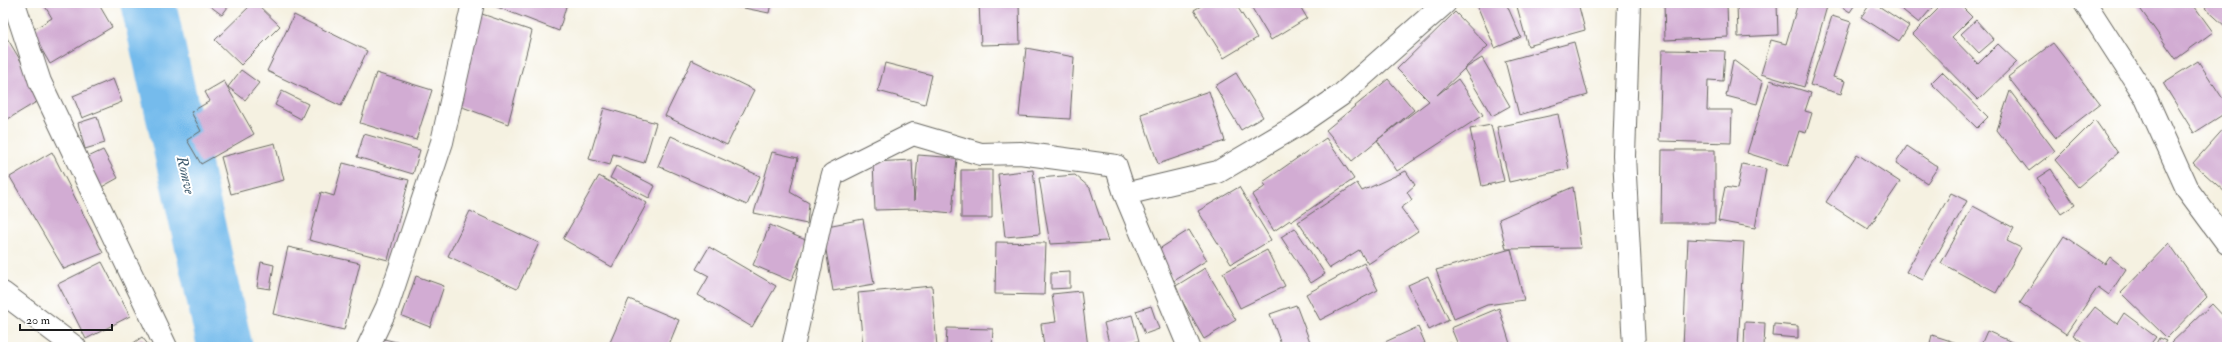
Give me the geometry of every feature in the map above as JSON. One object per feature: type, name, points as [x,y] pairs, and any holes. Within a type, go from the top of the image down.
[{"type":"street","points":[[14,3],[40,82],[166,347]]},
{"type":"street","points":[[368,347],[387,306],[442,142],[473,3]]},
{"type":"street","points":[[1125,194],[1218,172],[1296,126],[1342,95],[1445,3]]},
{"type":"street","points":[[1629,3],[1624,156],[1634,347]]},
{"type":"street","points":[[2085,3],[2145,96],[2187,190],[2227,243]]},
{"type":"street","points":[[793,347],[821,219],[833,174],[913,134],[981,154],[1020,153],[1116,166],[1125,194],[1189,347]]},
{"type":"street","points":[[3,293],[75,347]]},
{"type":"building","points":[[43,3],[98,3],[112,27],[50,64],[31,31],[52,18]]},
{"type":"building","points":[[206,3],[231,3],[222,15]]},
{"type":"building","points":[[253,3],[256,3],[280,26],[241,65],[215,40]]},
{"type":"building","points":[[493,3],[567,3],[559,31],[492,5]]},
{"type":"building","points":[[719,3],[771,3],[769,13]]},
{"type":"building","points":[[979,3],[1019,3],[1020,44],[981,45]]},
{"type":"building","points":[[1206,3],[1235,3],[1257,38],[1224,58],[1194,10]]},
{"type":"building","points":[[1249,3],[1298,3],[1307,18],[1271,40]]},
{"type":"building","points":[[1476,3],[1506,3],[1521,37],[1495,48]]},
{"type":"building","points":[[1516,3],[1578,3],[1585,30],[1528,46]]},
{"type":"building","points":[[1664,3],[1727,3],[1728,37],[1665,40]]},
{"type":"building","points":[[1737,3],[1777,3],[1778,35],[1738,37]]},
{"type":"building","points":[[1798,3],[1828,3],[1804,87],[1761,74],[1771,40],[1786,44]]},
{"type":"building","points":[[1836,3],[1856,3],[1850,12]]},
{"type":"building","points":[[1871,3],[1874,3],[1909,26],[1899,41],[1861,17]]},
{"type":"building","points":[[1894,3],[1936,3],[1919,23]]},
{"type":"building","points":[[1944,3],[1958,3],[1972,17],[1952,37],[1978,64],[1998,44],[2017,62],[1978,100],[1913,34]]},
{"type":"building","points":[[2136,3],[2192,3],[2213,32],[2176,59]]},
{"type":"building","points":[[2209,3],[2227,3],[2226,27],[2205,8]]},
{"type":"building","points":[[1455,12],[1488,46],[1437,95],[1458,79],[1483,115],[1397,171],[1377,140],[1429,101],[1397,69]]},
{"type":"building","points":[[479,13],[532,31],[508,124],[457,105]]},
{"type":"building","points":[[294,15],[367,51],[341,106],[267,71]]},
{"type":"building","points":[[1832,16],[1851,22],[1833,77],[1845,81],[1841,94],[1810,85]]},
{"type":"building","points":[[1976,20],[1994,40],[1979,53],[1961,34]]},
{"type":"building","points":[[7,38],[43,98],[3,122],[3,40]]},
{"type":"building","points":[[1574,42],[1588,95],[1519,115],[1505,61]]},
{"type":"building","points":[[2053,43],[2100,104],[2056,138],[2008,77]]},
{"type":"building","points":[[1026,48],[1074,57],[1070,119],[1019,116]]},
{"type":"building","points":[[1662,50],[1725,51],[1723,81],[1708,80],[1707,110],[1732,110],[1731,143],[1659,141]]},
{"type":"building","points":[[1482,58],[1510,106],[1492,116],[1464,69]]},
{"type":"building","points":[[692,60],[754,90],[727,145],[665,116]]},
{"type":"building","points":[[1733,60],[1763,82],[1757,104],[1726,96]]},
{"type":"building","points":[[2198,61],[2227,105],[2227,112],[2194,133],[2163,83]]},
{"type":"building","points":[[885,63],[932,75],[925,104],[878,91]]},
{"type":"building","points":[[241,70],[259,83],[245,100],[228,87]]},
{"type":"building","points":[[1942,72],[1988,117],[1977,128],[1931,83]]},
{"type":"building","points":[[376,73],[432,90],[416,140],[360,123]]},
{"type":"building","points":[[1236,73],[1263,117],[1241,130],[1215,86]]},
{"type":"building","points":[[113,79],[122,102],[82,118],[73,96]]},
{"type":"building","points":[[1388,79],[1414,110],[1352,161],[1326,130]]},
{"type":"building","points":[[1770,80],[1811,93],[1805,111],[1812,113],[1806,133],[1799,131],[1788,166],[1747,153]]},
{"type":"building","points":[[224,81],[254,134],[201,164],[187,140],[201,131],[191,112],[210,101],[205,92]]},
{"type":"building","points":[[282,91],[308,104],[301,119],[275,105]]},
{"type":"building","points":[[1209,91],[1225,141],[1158,164],[1141,114]]},
{"type":"building","points":[[2010,91],[2055,151],[2029,171],[1997,130]]},
{"type":"building","points":[[604,108],[656,123],[644,163],[613,154],[610,165],[589,159]]},
{"type":"building","points":[[1558,114],[1569,169],[1509,182],[1497,127]]},
{"type":"building","points":[[97,117],[105,143],[85,149],[78,123]]},
{"type":"building","points":[[2095,120],[2118,153],[2078,187],[2055,160]]},
{"type":"building","points":[[1491,125],[1504,181],[1482,186],[1470,129]]},
{"type":"building","points":[[2227,125],[2227,194],[2193,163]]},
{"type":"building","points":[[364,134],[420,150],[413,174],[357,157]]},
{"type":"building","points":[[671,136],[760,176],[747,205],[658,166]]},
{"type":"building","points":[[1326,138],[1354,179],[1291,222],[1290,220],[1274,231],[1252,195],[1266,186],[1263,182]]},
{"type":"building","points":[[275,143],[284,180],[231,194],[221,157]]},
{"type":"building","points":[[1907,146],[1938,167],[1927,183],[1896,163]]},
{"type":"building","points":[[103,150],[118,178],[100,188],[84,159]]},
{"type":"building","points":[[1662,150],[1715,150],[1715,223],[1661,223]]},
{"type":"building","points":[[52,152],[103,253],[64,269],[10,177]]},
{"type":"building","points":[[772,152],[798,158],[790,192],[809,203],[807,224],[754,213]]},
{"type":"building","points":[[1857,154],[1900,182],[1868,229],[1826,202]]},
{"type":"building","points":[[918,155],[957,158],[952,213],[913,209],[875,210],[873,162],[912,160],[914,201]]},
{"type":"building","points":[[343,163],[409,180],[388,260],[309,240],[321,192],[334,196]]},
{"type":"building","points":[[1742,164],[1766,169],[1755,228],[1718,221],[1725,187],[1737,189]]},
{"type":"building","points":[[616,166],[655,186],[649,198],[610,178]]},
{"type":"building","points":[[2051,169],[2075,205],[2061,214],[2037,178]]},
{"type":"building","points":[[961,170],[992,170],[992,218],[961,218]]},
{"type":"building","points":[[1033,170],[1040,234],[1005,237],[998,174]]},
{"type":"building","points":[[1406,171],[1415,185],[1407,192],[1412,200],[1401,208],[1418,231],[1368,264],[1359,250],[1330,268],[1298,222],[1357,183],[1362,191]]},
{"type":"building","points":[[1075,175],[1090,188],[1108,241],[1050,244],[1039,178]]},
{"type":"building","points":[[599,176],[647,203],[612,267],[563,239]]},
{"type":"building","points":[[1239,187],[1271,240],[1231,264],[1198,211]]},
{"type":"building","points":[[1573,187],[1581,248],[1506,249],[1499,219]]},
{"type":"building","points":[[1951,193],[1967,201],[1923,280],[1906,272]]},
{"type":"building","points":[[1973,206],[2014,228],[2007,241],[2021,248],[1996,293],[1941,263]]},
{"type":"building","points":[[470,211],[539,243],[517,289],[448,256]]},
{"type":"building","points":[[863,219],[874,284],[833,291],[822,227]]},
{"type":"building","points":[[770,225],[808,241],[791,281],[753,265]]},
{"type":"building","points":[[1295,228],[1325,274],[1311,283],[1281,237]]},
{"type":"building","points":[[1189,230],[1207,260],[1174,281],[1156,251]]},
{"type":"building","points":[[2064,236],[2105,264],[2110,257],[2126,269],[2109,295],[2098,287],[2066,334],[2020,303]]},
{"type":"building","points":[[1688,239],[1744,242],[1738,347],[1683,347]]},
{"type":"building","points":[[996,242],[1046,243],[1044,295],[995,294]]},
{"type":"building","points":[[2169,243],[2207,297],[2167,338],[2121,293]]},
{"type":"building","points":[[288,247],[360,263],[344,330],[273,314]]},
{"type":"building","points":[[709,247],[776,286],[752,327],[698,295],[709,276],[696,269]]},
{"type":"building","points":[[1511,249],[1524,300],[1487,305],[1454,319],[1436,270]]},
{"type":"building","points":[[1267,250],[1285,286],[1240,308],[1223,273]]},
{"type":"building","points":[[102,262],[130,316],[86,339],[58,284]]},
{"type":"building","points":[[261,262],[274,265],[270,289],[257,287]]},
{"type":"building","points":[[1364,263],[1378,290],[1320,320],[1306,294]]},
{"type":"building","points":[[1205,268],[1236,320],[1204,339],[1174,287]]},
{"type":"building","points":[[1070,272],[1070,288],[1051,289],[1051,273]]},
{"type":"building","points":[[416,276],[444,286],[430,327],[402,316]]},
{"type":"building","points":[[1428,276],[1449,320],[1429,330],[1408,285]]},
{"type":"building","points":[[932,286],[937,347],[863,347],[858,293]]},
{"type":"building","points":[[1081,291],[1088,347],[1044,347],[1041,324],[1056,322],[1052,294]]},
{"type":"building","points":[[629,299],[679,320],[668,347],[608,347]]},
{"type":"building","points":[[2212,304],[2227,320],[2227,341],[2220,347],[2175,347],[2171,343]]},
{"type":"building","points":[[1296,305],[1312,347],[1282,347],[1270,314]]},
{"type":"building","points":[[1151,306],[1159,329],[1145,334],[1136,311]]},
{"type":"building","points":[[2095,307],[2117,324],[2124,313],[2156,337],[2148,347],[2089,347],[2073,335]]},
{"type":"building","points":[[1499,308],[1511,347],[1459,347],[1451,328]]},
{"type":"building","points":[[1132,315],[1139,341],[1110,347],[1104,323]]},
{"type":"building","points":[[1745,322],[1765,323],[1764,347],[1744,347]]},
{"type":"building","points":[[1774,324],[1798,326],[1798,338],[1773,336]]},
{"type":"building","points":[[1418,327],[1425,343],[1416,347],[1374,347]]},
{"type":"building","points":[[947,328],[993,329],[992,347],[946,347]]},
{"type":"building","points":[[1987,331],[2023,347],[1980,347]]},
{"type":"building","points":[[1932,335],[1954,342],[1952,347],[1929,347]]},
{"type":"building","points":[[142,337],[150,347],[128,347]]},
{"type":"building","points":[[380,338],[409,345],[409,347],[378,347]]},
{"type":"building","points":[[2159,338],[2166,341],[2162,347],[2154,347]]},
{"type":"building","points":[[1451,343],[1453,347],[1434,347],[1434,346]]},
{"type":"waterway","name":"Romve","points":[[148,3],[225,347]]}]
